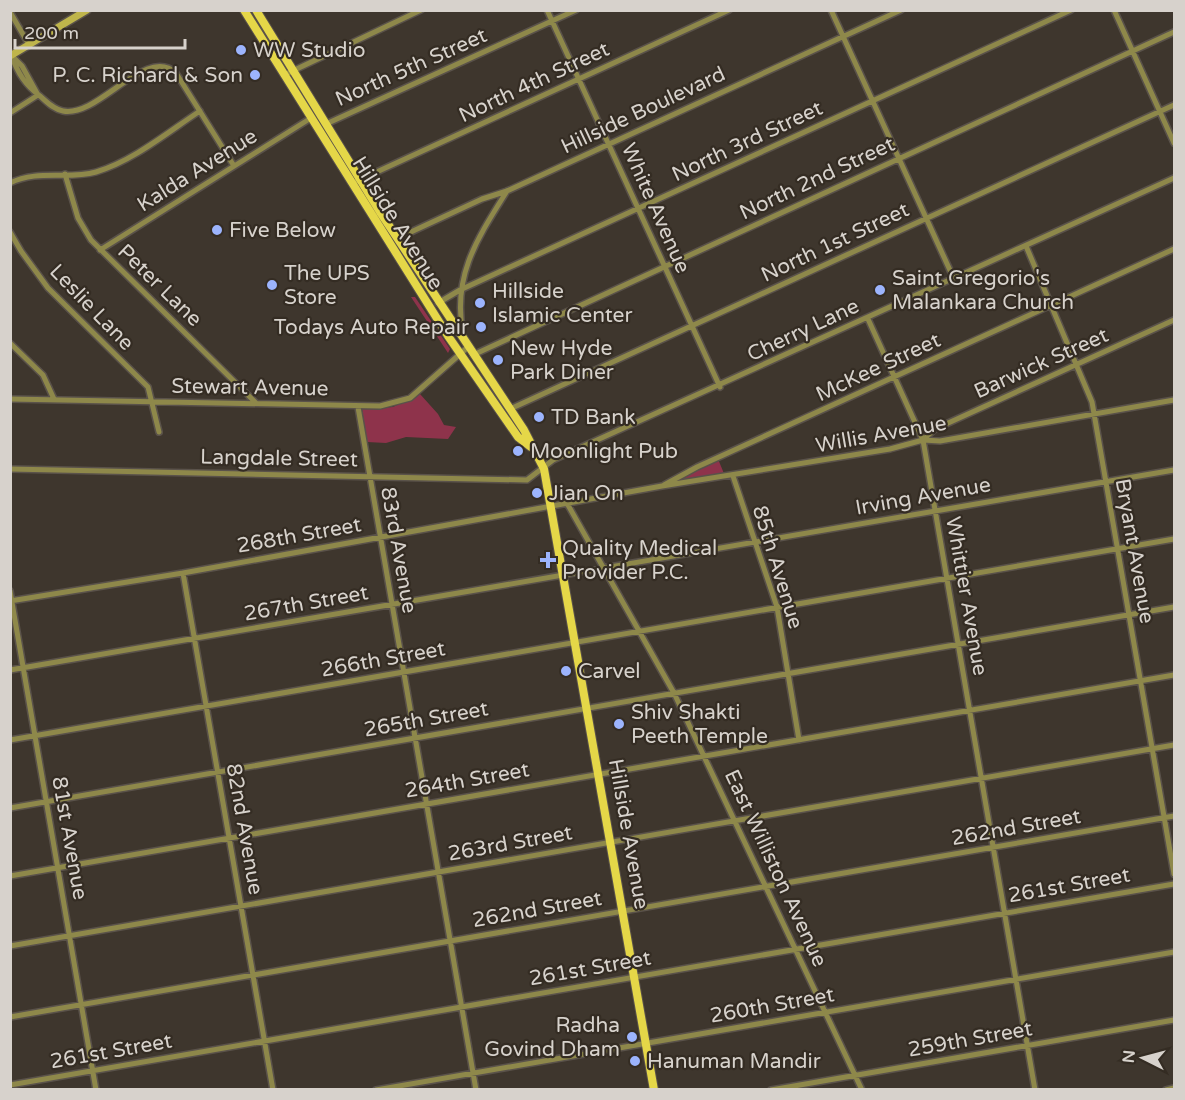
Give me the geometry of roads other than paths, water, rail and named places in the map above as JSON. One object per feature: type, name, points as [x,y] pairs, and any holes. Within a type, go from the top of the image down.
[{"type":"main road","name":"Hillside Avenue","points":[[244,10],[311,118],[398,238],[438,303],[510,409],[544,469],[553,507],[589,708],[654,1089]]},
{"type":"main road","points":[[11,55],[84,11]]},
{"type":"main road","name":"Hillside Avenue","points":[[260,12],[326,124],[356,181],[460,354],[518,437],[531,447]]},
{"type":"street","points":[[284,75],[421,10]]},
{"type":"street","name":"White Avenue","points":[[547,10],[720,387]]},
{"type":"street","name":"North 5th Street","points":[[326,124],[576,10]]},
{"type":"street","name":"North 4th Street","points":[[356,181],[729,10]]},
{"type":"street","points":[[831,10],[954,279]]},
{"type":"street","name":"Hillside Boulevard","points":[[398,238],[482,199],[507,191],[901,10]]},
{"type":"street","name":"North 3rd Street","points":[[438,303],[460,290],[1071,10]]},
{"type":"street","points":[[1114,10],[1174,143]]},
{"type":"street","points":[[10,12],[28,43]]},
{"type":"street","name":"North 2nd Street","points":[[469,348],[664,267],[1174,32]]},
{"type":"street","points":[[11,55],[22,66],[38,95],[54,107],[77,110],[149,68],[159,65],[176,73],[234,166]]},
{"type":"street","points":[[10,113],[38,95]]},
{"type":"street","name":"North 1st Street","points":[[510,409],[1174,105]]},
{"type":"street","points":[[10,183],[28,177],[87,174],[110,167],[200,111]]},
{"type":"street","name":"Kalda Avenue","points":[[100,250],[311,118]]},
{"type":"street","name":"Peter Lane","points":[[65,174],[78,218],[100,250],[256,403]]},
{"type":"street","name":"Cherry Lane","points":[[544,469],[553,460],[720,387],[1174,178]]},
{"type":"street","points":[[469,348],[460,290],[477,239],[507,191]]},
{"type":"street","name":"Leslie Lane","points":[[10,232],[48,288],[148,387],[153,402]]},
{"type":"street","name":"Bryant Avenue","points":[[1026,246],[1088,386],[1095,414],[1174,874]]},
{"type":"street","name":"McKee Street","points":[[662,486],[697,467],[1174,249]]},
{"type":"street","name":"Whittier Avenue","points":[[868,319],[923,440],[1035,1089]]},
{"type":"street","name":"Barwick Street","points":[[923,440],[935,429],[1174,320]]},
{"type":"street","points":[[10,343],[43,375],[54,399]]},
{"type":"street","name":"Stewart Avenue","points":[[10,399],[358,407],[390,405],[410,398],[469,348]]},
{"type":"street","name":"Willis Avenue","points":[[593,501],[662,486],[890,449],[923,440],[940,441],[1174,400]]},
{"type":"street","points":[[153,402],[159,432]]},
{"type":"street","name":"83rd Avenue","points":[[358,407],[476,1089]]},
{"type":"street","name":"Langdale Street","points":[[10,469],[527,480],[544,469]]},
{"type":"street","name":"Irving Avenue","points":[[677,555],[1174,470]]},
{"type":"street","name":"85th Avenue","points":[[733,476],[753,542],[777,607],[799,740]]},
{"type":"street","name":"268th Street","points":[[11,601],[593,501]]},
{"type":"street","name":"East Williston Avenue","points":[[568,505],[674,693],[862,1089]]},
{"type":"street","name":"266th Street","points":[[10,740],[1174,539]]},
{"type":"street","name":"267th Street","points":[[10,670],[677,555]]},
{"type":"street","name":"82nd Avenue","points":[[183,573],[273,1089]]},
{"type":"street","name":"81st Avenue","points":[[10,591],[96,1089]]},
{"type":"street","name":"265th Street","points":[[10,808],[1174,607]]},
{"type":"street","name":"264th Street","points":[[10,876],[1174,675]]},
{"type":"street","name":"263rd Street","points":[[10,946],[1174,745]]},
{"type":"street","name":"262nd Street","points":[[10,1017],[1174,816]]},
{"type":"street","name":"261st Street","points":[[10,1084],[1174,884]]},
{"type":"street","name":"260th Street","points":[[376,1089],[1174,952]]},
{"type":"street","name":"259th Street","points":[[771,1089],[1174,1020]]},
{"type":"street","points":[[1166,1089],[1174,1088]]},
{"type":"place","name":"WW Studio","points":[[241,50]]},
{"type":"place","name":"P. C. Richard & Son","points":[[255,75]]},
{"type":"place","name":"Five Below","points":[[217,230]]},
{"type":"place","name":"The UPS Store","points":[[272,285]]},
{"type":"place","name":"Saint Gregorio's Malankara Church","points":[[880,290]]},
{"type":"place","name":"Hillside Islamic Center","points":[[480,303]]},
{"type":"place","name":"Todays Auto Repair","points":[[481,327]]},
{"type":"place","name":"New Hyde Park Diner","points":[[498,360]]},
{"type":"place","name":"TD Bank","points":[[539,417]]},
{"type":"place","name":"Moonlight Pub","points":[[518,451]]},
{"type":"place","name":"Jian On","points":[[537,493]]},
{"type":"place","name":"Quality Medical Provider P.C.","points":[[548,560]]},
{"type":"place","name":"Carvel","points":[[566,671]]},
{"type":"place","name":"Shiv Shakti Peeth Temple","points":[[619,724]]},
{"type":"place","name":"Radha Govind Dham","points":[[632,1037]]},
{"type":"place","name":"Hanuman Mandir","points":[[635,1061]]}]
